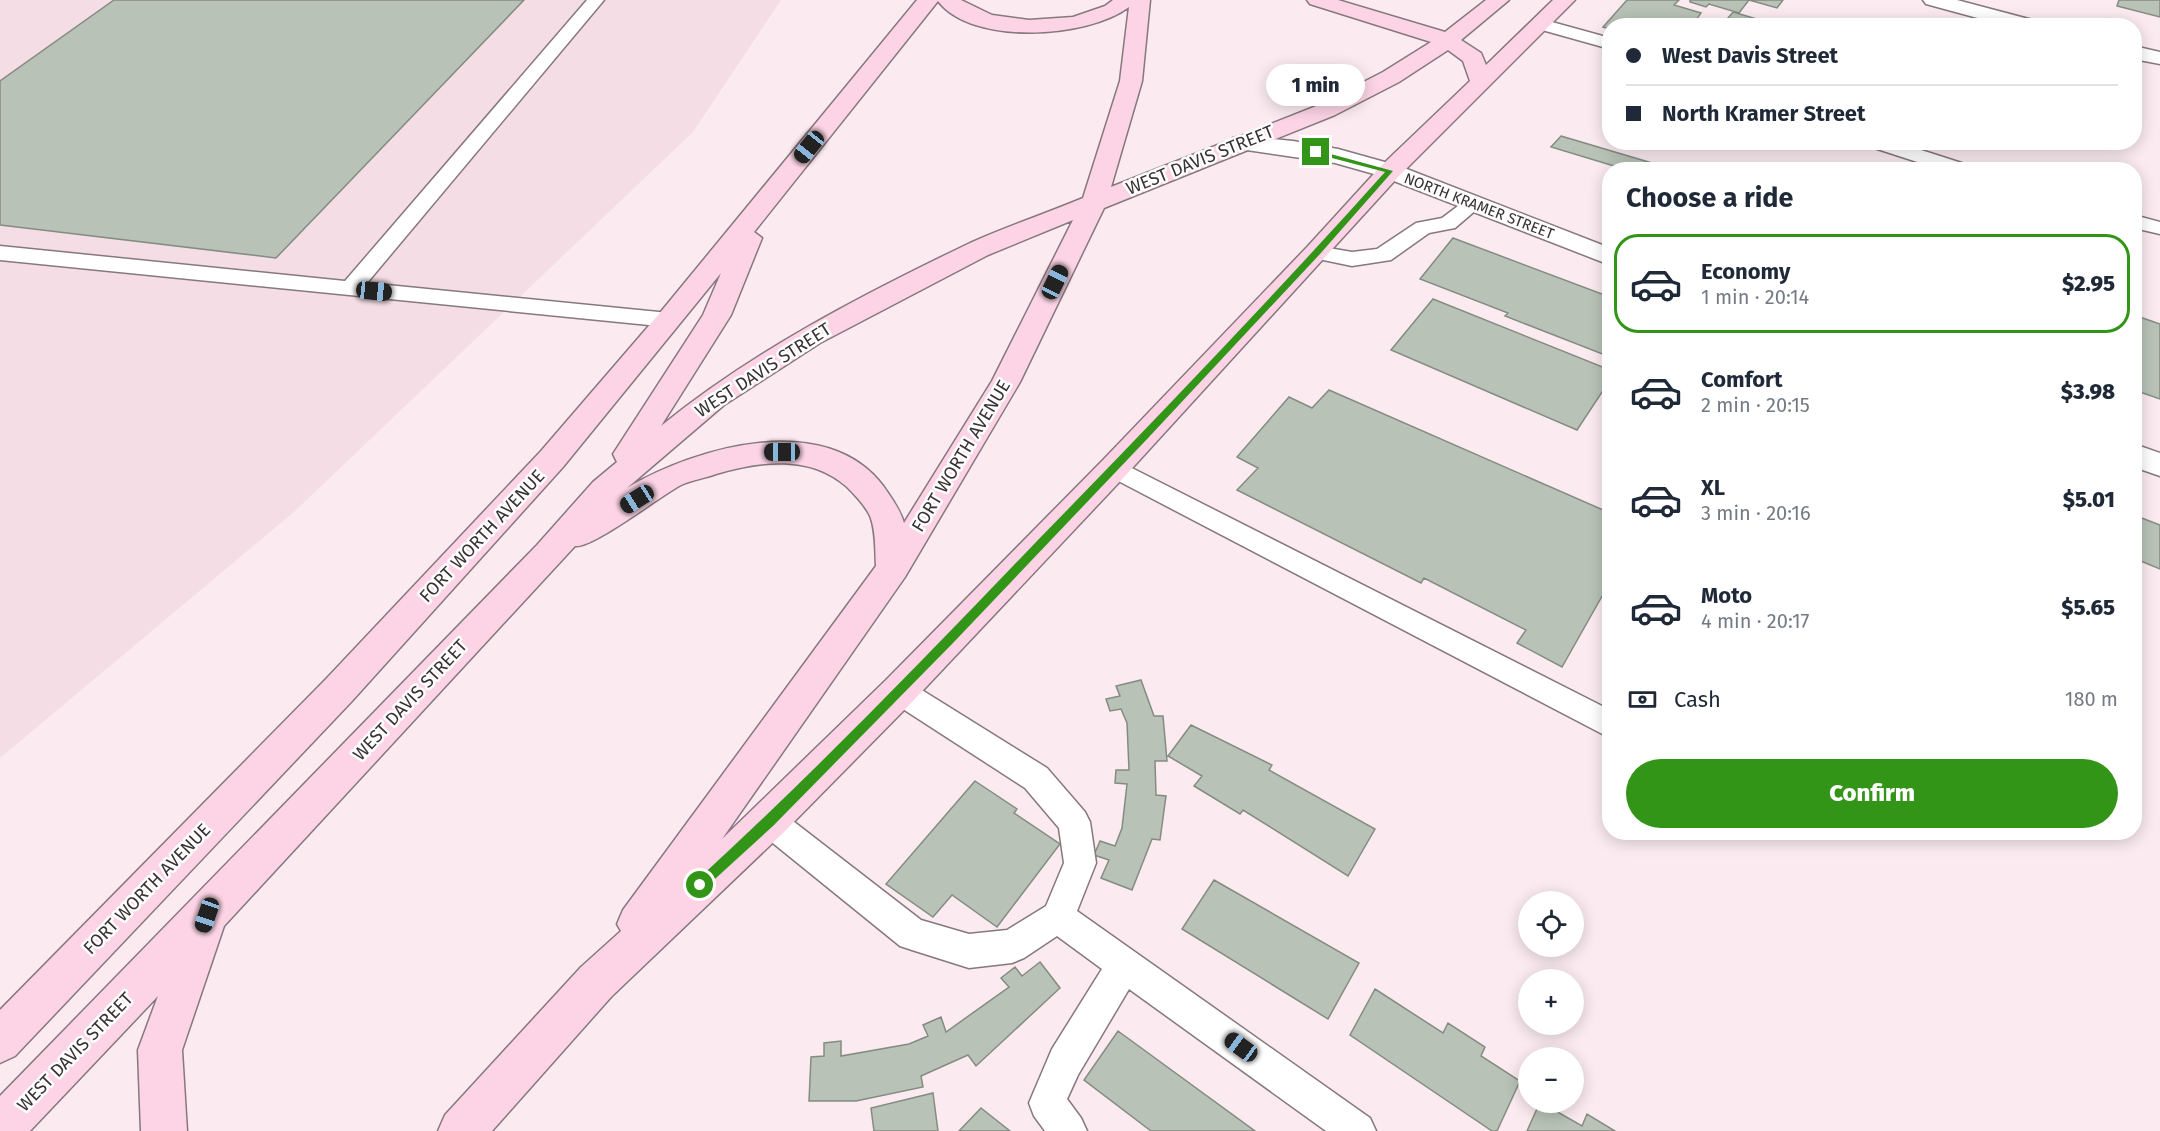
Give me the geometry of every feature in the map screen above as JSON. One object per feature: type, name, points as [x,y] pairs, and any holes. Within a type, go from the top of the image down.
[{"type":"main road","name":"FORT WORTH AVENUE","points":[[0,1041],[355,673],[552,459],[669,320],[928,0]]},
{"type":"main road","points":[[947,0],[971,15],[990,20],[1012,24],[1063,25],[1088,21],[1116,9],[1126,0]]},
{"type":"main road","name":"FORT WORTH AVENUE","points":[[596,982],[893,568],[1006,382],[1095,201],[1131,81],[1140,0]]},
{"type":"main road","points":[[1317,0],[1449,40],[1473,58],[1481,82]]},
{"type":"main road","name":"WEST DAVIS STREET","points":[[0,1129],[207,915],[549,554],[604,490],[714,398],[810,337],[979,249],[1327,110],[1391,77],[1449,40],[1499,0]]},
{"type":"main road","points":[[460,1131],[596,982],[770,821],[899,691],[1114,468],[1390,171],[1565,0]]},
{"type":"main road","points":[[604,490],[673,387],[717,315],[765,202]]},
{"type":"main road","points":[[549,554],[673,477],[720,461],[761,452],[802,452],[835,462],[860,480],[885,511],[893,568]]},
{"type":"main road","points":[[164,1131],[160,1050],[207,915]]},
{"type":"street","points":[[1933,0],[2002,18]]},
{"type":"street","points":[[2142,54],[2160,58]]},
{"type":"street","name":"NORTH KRAMER STREET","points":[[1241,143],[1293,148],[1338,156],[1390,171],[1602,254]]},
{"type":"street","points":[[2142,458],[2160,465]]},
{"type":"lane","points":[[351,288],[596,0]]},
{"type":"lane","points":[[1541,24],[1602,42]]},
{"type":"lane","points":[[1900,150],[1939,162]]},
{"type":"lane","points":[[1317,252],[1352,259],[1383,255],[1423,227],[1448,224],[1473,204]]},
{"type":"lane","points":[[2142,223],[2160,228]]},
{"type":"lane","points":[[0,253],[669,320]]},
{"type":"lane","points":[[1114,468],[1602,721]]},
{"type":"lane","points":[[770,821],[912,934],[969,951],[1012,946],[1058,916],[1080,863],[1074,822],[1036,778],[899,691]]},
{"type":"lane","points":[[1058,916],[1357,1131]]},
{"type":"lane","points":[[1068,1131],[1047,1103],[1065,1062],[1125,964]]},
{"type":"shaded area","points":[[0,0],[781,0],[693,132],[294,512],[0,758]]},
{"type":"building","points":[[114,0],[524,0],[276,258],[0,225],[0,81]]},
{"type":"building","points":[[1627,0],[1679,0],[1674,5],[1701,13],[1698,18],[1611,18]]},
{"type":"building","points":[[1690,0],[1749,0],[1739,13],[1709,4],[1706,7],[1690,2]]},
{"type":"building","points":[[1749,0],[1783,0],[1777,8]]},
{"type":"building","points":[[2119,0],[2160,0],[2160,17],[2117,6]]},
{"type":"building","points":[[1733,12],[1753,18],[1728,18]]},
{"type":"building","points":[[1561,136],[1649,162],[1602,162],[1551,147]]},
{"type":"building","points":[[1453,238],[1602,294],[1602,354],[1505,316],[1508,313],[1420,279]]},
{"type":"building","points":[[1433,299],[1602,367],[1602,392],[1577,430],[1391,350]]},
{"type":"building","points":[[2142,318],[2160,324],[2160,399],[2142,393]]},
{"type":"building","points":[[1329,390],[1602,509],[1602,596],[1562,667],[1517,643],[1526,630],[1424,578],[1421,583],[1237,490],[1258,468],[1237,457],[1289,397],[1312,408]]},
{"type":"building","points":[[2142,518],[2160,525],[2160,569],[2142,562]]},
{"type":"building","points":[[1141,680],[1154,716],[1163,716],[1167,761],[1155,761],[1156,795],[1166,796],[1160,840],[1152,839],[1132,890],[1101,878],[1109,860],[1094,855],[1100,841],[1115,846],[1122,828],[1127,784],[1115,783],[1116,770],[1129,770],[1127,723],[1121,709],[1110,711],[1106,699],[1120,696],[1116,686]]},
{"type":"building","points":[[1191,725],[1272,765],[1269,770],[1375,829],[1348,876],[1243,810],[1240,814],[1194,786],[1202,776],[1168,756]]},
{"type":"building","points":[[975,781],[1017,809],[1014,813],[1060,844],[997,927],[952,895],[933,917],[886,884]]},
{"type":"building","points":[[1214,880],[1359,963],[1328,1019],[1182,929]]},
{"type":"building","points":[[1040,962],[1060,988],[976,1066],[968,1055],[921,1076],[923,1087],[856,1101],[809,1101],[811,1057],[824,1056],[824,1043],[841,1041],[841,1056],[909,1044],[928,1036],[923,1025],[941,1017],[946,1032],[1009,987],[1001,978],[1015,967],[1022,976]]},
{"type":"building","points":[[1375,989],[1443,1033],[1448,1023],[1485,1047],[1481,1056],[1518,1080],[1518,1085],[1497,1131],[1492,1131],[1350,1035]]},
{"type":"building","points":[[1118,1031],[1255,1131],[1151,1131],[1084,1080]]},
{"type":"building","points":[[933,1093],[938,1131],[874,1131],[871,1108]]},
{"type":"building","points":[[981,1108],[1010,1131],[959,1131]]},
{"type":"building","points":[[1535,1113],[1559,1113],[1582,1126],[1587,1114],[1615,1131],[1527,1131]]},
{"type":"route","points":[[700,885],[770,821],[949,640],[1114,468],[1390,171],[1316,152]]}]
